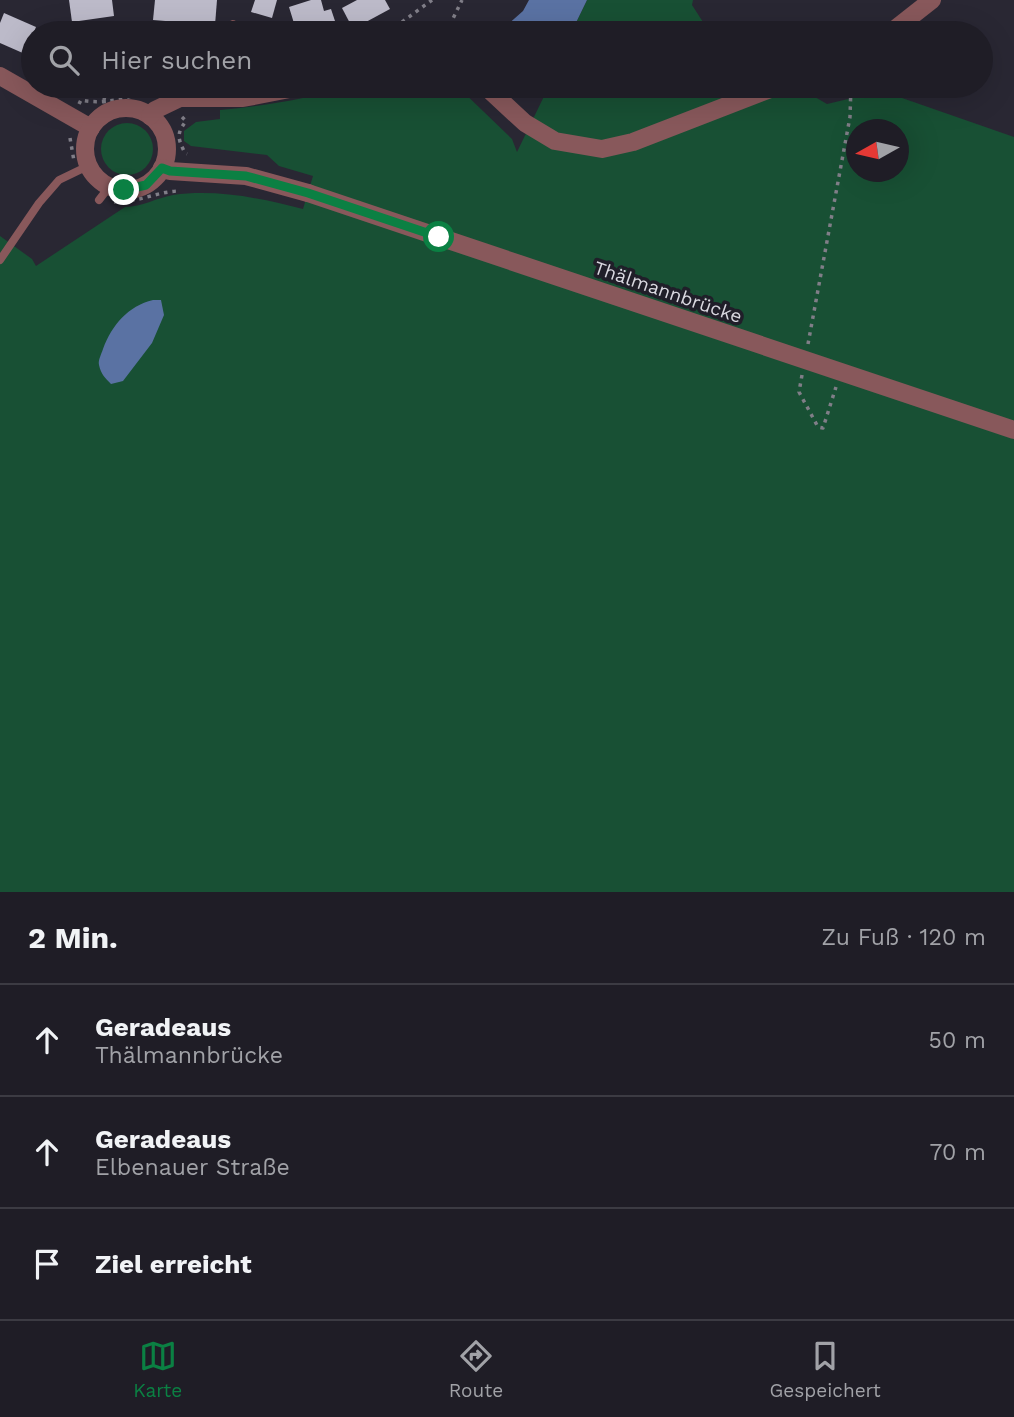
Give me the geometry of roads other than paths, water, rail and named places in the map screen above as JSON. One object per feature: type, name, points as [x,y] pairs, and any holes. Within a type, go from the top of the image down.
[{"type":"street","points":[[905,21],[932,0]]},
{"type":"street","points":[[0,76],[21,88]]},
{"type":"street","points":[[38,98],[91,128]]},
{"type":"street","points":[[150,116],[155,110],[180,98]]},
{"type":"street","points":[[498,98],[525,123],[555,141],[602,149],[633,142],[747,98]]},
{"type":"street","points":[[128,109],[150,116],[158,124],[165,140],[167,151],[162,168],[153,180],[139,188],[103,195],[88,166],[85,150],[91,128],[105,114],[128,109]]},
{"type":"street","name":"Thälmannbrücke","points":[[162,168],[170,171],[246,176],[308,193],[1014,430]]},
{"type":"lane","points":[[0,261],[39,203],[59,180],[88,166]]},
{"type":"water","points":[[529,0],[587,0],[577,21],[512,21],[523,11]]},
{"type":"water","points":[[153,300],[161,300],[164,315],[152,343],[123,381],[111,384],[102,373],[99,363],[107,340],[122,318],[136,307]]}]
